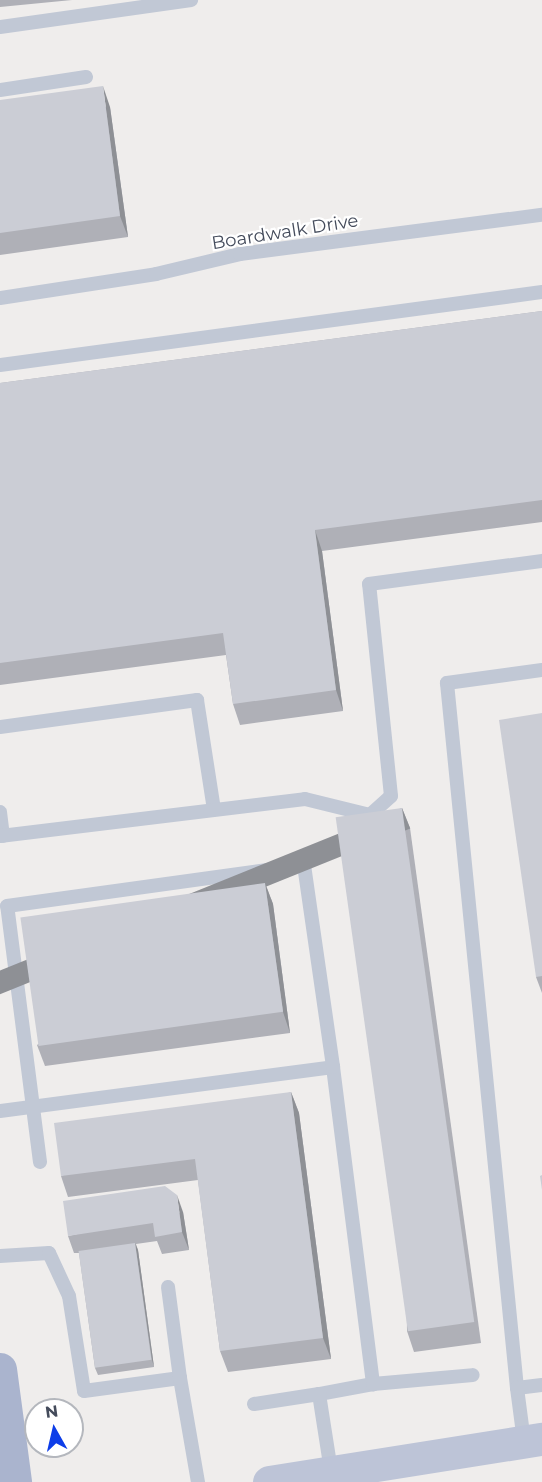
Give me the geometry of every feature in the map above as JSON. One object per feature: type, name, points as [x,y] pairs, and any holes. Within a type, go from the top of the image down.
[{"type":"main road","points":[[0,1370],[15,1482]]},
{"type":"main road","points":[[269,1482],[533,1440]]},
{"type":"lane","points":[[0,27],[153,2],[191,0]]},
{"type":"lane","points":[[0,90],[86,77]]},
{"type":"lane","name":"Boardwalk Drive","points":[[0,298],[156,274],[240,254],[542,215]]},
{"type":"lane","points":[[0,365],[542,292]]},
{"type":"lane","points":[[0,812],[2,836],[305,799],[370,814],[391,796],[369,584],[542,561]]},
{"type":"lane","points":[[533,1440],[517,1389],[447,683],[542,670]]},
{"type":"lane","points":[[0,727],[197,699],[214,810]]},
{"type":"lane","points":[[40,1162],[7,906],[304,865],[333,1067],[373,1384]]},
{"type":"lane","points":[[0,1111],[333,1067]]},
{"type":"lane","points":[[0,1256],[49,1253],[69,1296],[84,1390],[180,1378]]},
{"type":"lane","points":[[168,1287],[180,1378],[198,1482]]},
{"type":"lane","points":[[254,1404],[373,1384],[473,1375]]},
{"type":"lane","points":[[517,1389],[542,1385]]},
{"type":"lane","points":[[319,1394],[332,1471]]},
{"type":"building","points":[[103,86],[120,216],[0,233],[0,100]]},
{"type":"building","points":[[542,311],[542,500],[315,530],[336,690],[233,704],[223,633],[0,663],[0,383]]},
{"type":"building","points":[[542,713],[542,976],[536,977],[499,720]]},
{"type":"building","points":[[402,808],[474,1322],[408,1331],[336,817]]},
{"type":"building","points":[[265,883],[283,1012],[38,1046],[20,917]]},
{"type":"building","points":[[291,1092],[323,1338],[220,1351],[195,1159],[61,1176],[54,1123]]},
{"type":"building","points":[[165,1186],[177,1195],[182,1232],[155,1237],[153,1223],[68,1236],[63,1201]]},
{"type":"building","points":[[135,1243],[151,1360],[95,1368],[79,1251]]}]
